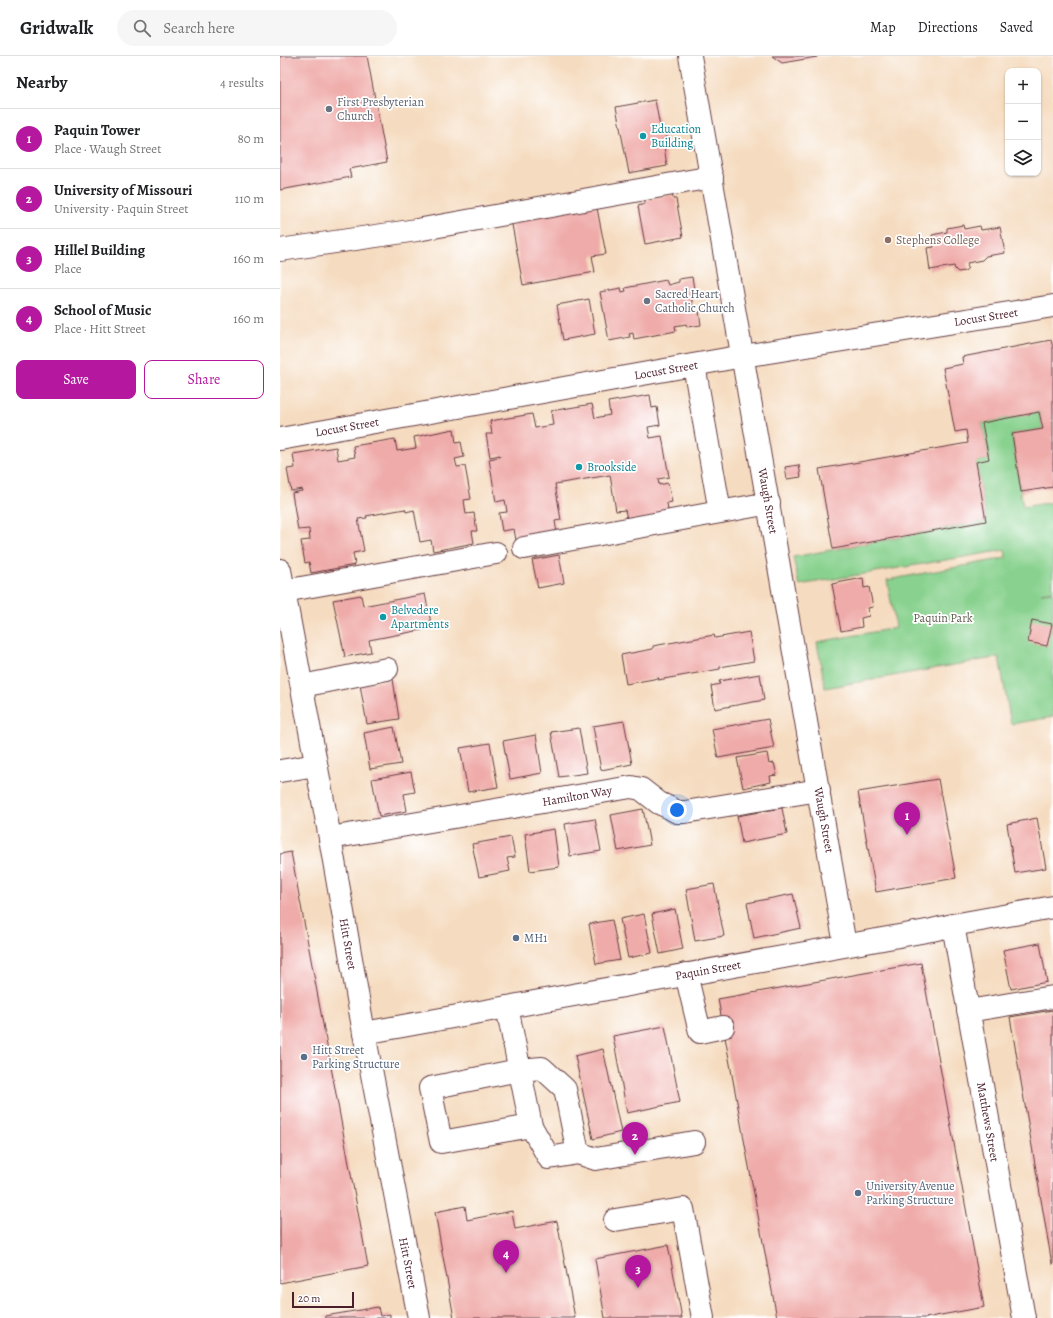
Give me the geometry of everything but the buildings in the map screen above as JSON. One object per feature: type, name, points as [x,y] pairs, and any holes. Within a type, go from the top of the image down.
[{"type":"street","name":"Waugh Street","points":[[690,56],[845,945]]},
{"type":"street","points":[[280,250],[424,228],[712,177]]},
{"type":"street","name":"Locust Street","points":[[280,439],[743,356],[1053,306]]},
{"type":"street","points":[[694,365],[720,512]]},
{"type":"street","points":[[524,548],[769,503]]},
{"type":"street","points":[[283,592],[496,553]]},
{"type":"street","name":"Hitt Street","points":[[283,592],[330,838],[364,1033],[419,1318]]},
{"type":"street","points":[[302,686],[387,669]]},
{"type":"street","points":[[280,771],[316,765]]},
{"type":"street","name":"Hamilton Way","points":[[330,838],[631,787],[641,789],[659,803],[678,812],[819,790]]},
{"type":"street","name":"Paquin Street","points":[[364,1033],[1053,907]]},
{"type":"street","name":"Matthews Street","points":[[953,925],[1024,1318]]},
{"type":"street","points":[[686,974],[700,1032],[723,1027]]},
{"type":"street","points":[[968,1011],[1053,998]]},
{"type":"street","points":[[507,1007],[531,1126],[549,1158],[578,1153],[596,1159],[694,1142]]},
{"type":"street","points":[[531,1126],[441,1142],[430,1088],[520,1070],[542,1068],[565,1089],[578,1153]]},
{"type":"street","points":[[615,1220],[683,1209],[703,1318]]},
{"type":"green space","name":"Paquin Park","points":[[1039,412],[1043,429],[1012,434],[1023,507],[1053,502],[1053,591],[1041,593],[1053,592],[1053,717],[1011,724],[999,657],[825,688],[817,642],[896,628],[887,580],[1006,558],[1005,550],[799,585],[793,557],[986,521],[976,462],[989,459],[982,423]]},
{"type":"place","name":"First Presbyterian Church","points":[[329,109]]},
{"type":"place","name":"Education Building","points":[[643,136]]},
{"type":"place","name":"Stephens College","points":[[888,240]]},
{"type":"place","name":"Sacred Heart Catholic Church","points":[[647,301]]},
{"type":"place","name":"Brookside","points":[[579,467]]},
{"type":"place","name":"Belvedere Apartments","points":[[383,617]]},
{"type":"place","name":"Paquin Tower","points":[[907,835]]},
{"type":"place","name":"MH1","points":[[516,938]]},
{"type":"place","name":"Hitt Street Parking Structure","points":[[304,1057]]},
{"type":"place","name":"University of Missouri","points":[[635,1155]]},
{"type":"place","name":"University Avenue Parking Structure","points":[[858,1193]]},
{"type":"place","name":"School of Music","points":[[506,1273]]},
{"type":"place","name":"Hillel Building","points":[[638,1288]]}]
